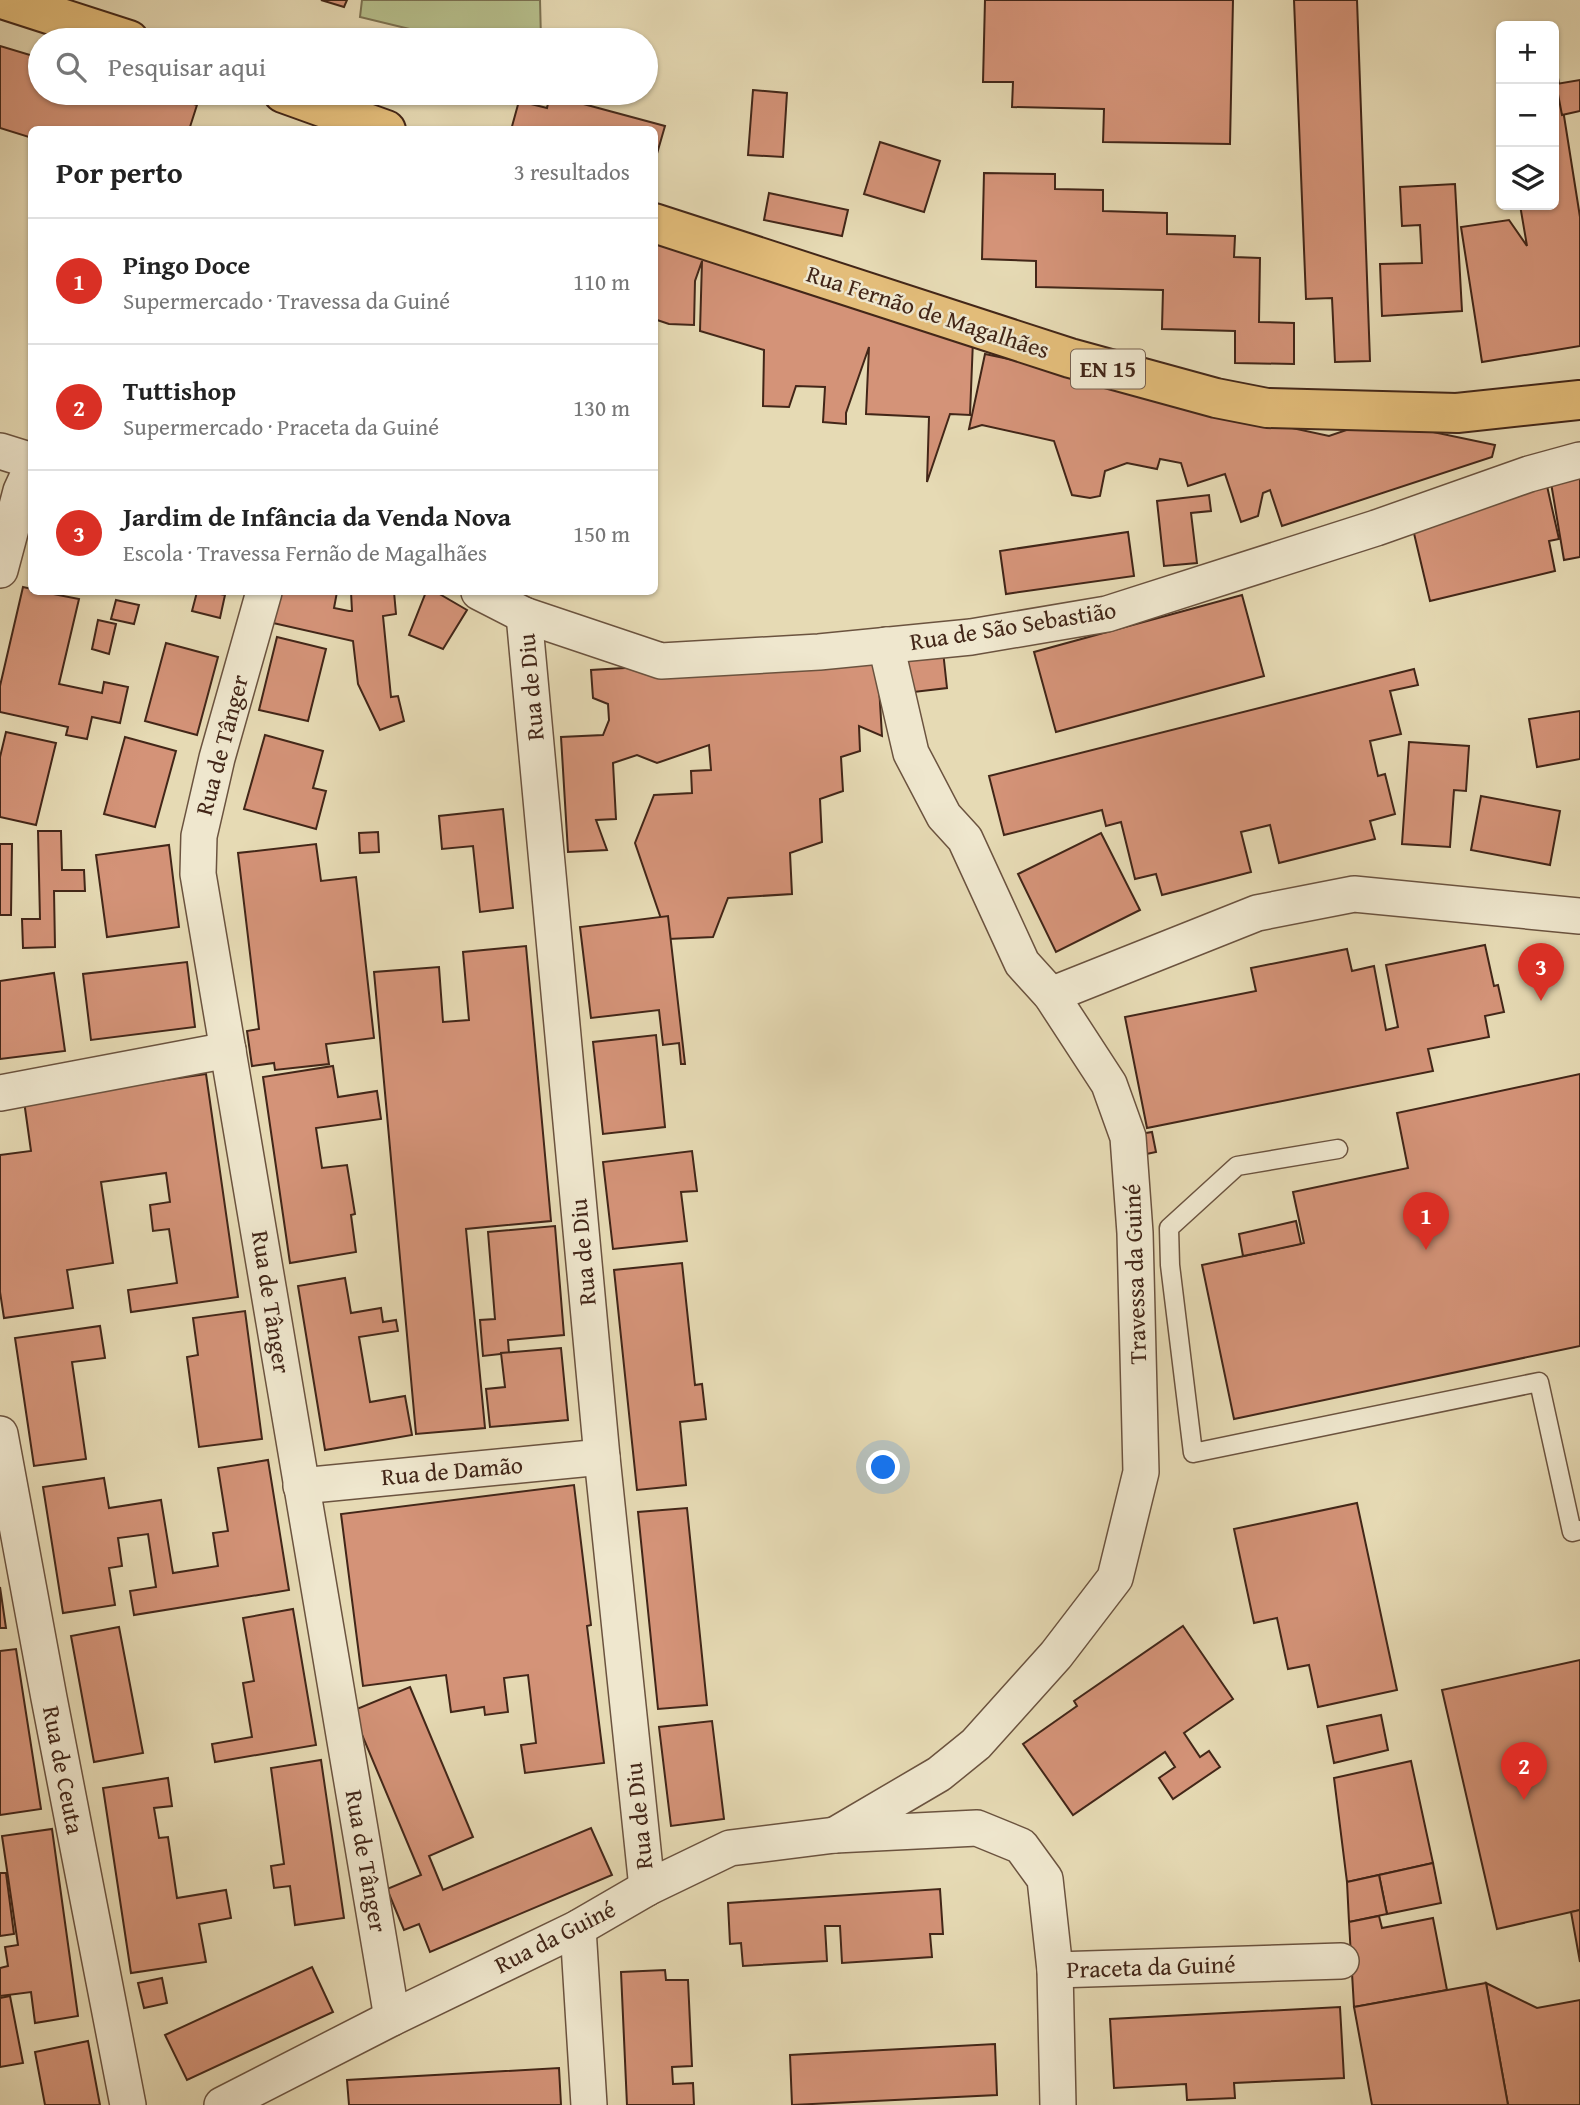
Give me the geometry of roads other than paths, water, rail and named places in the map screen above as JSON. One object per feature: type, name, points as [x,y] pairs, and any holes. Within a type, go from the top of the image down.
[{"type":"main road","points":[[5,0],[92,28]]},
{"type":"main road","points":[[315,105],[371,126]]},
{"type":"main road","name":"Rua Fernão de Magalhães","points":[[658,224],[1070,358],[1165,386],[1267,408],[1457,413],[1580,400]]},
{"type":"street","points":[[0,451],[28,460]]},
{"type":"street","name":"Rua de São Sebastião","points":[[485,595],[524,615],[661,661],[971,637],[1107,614],[1376,528],[1529,474],[1580,460]]},
{"type":"street","points":[[0,570],[28,477]]},
{"type":"street","name":"Rua de Tânger","points":[[263,595],[217,758],[199,836],[198,874],[393,2018]]},
{"type":"street","name":"Rua de Diu","points":[[524,615],[602,1457],[647,1888]]},
{"type":"street","name":"Travessa da Guiné","points":[[835,1835],[939,1774],[976,1744],[1056,1655],[1115,1578],[1141,1472],[1135,1233],[1128,1137],[1109,1084],[1051,995],[1022,963],[965,839],[944,816],[911,752],[886,645]]},
{"type":"street","points":[[1051,995],[1257,913],[1354,894],[1580,916]]},
{"type":"street","points":[[0,1093],[229,1050]]},
{"type":"street","name":"Rua de Ceuta","points":[[0,1434],[128,2105]]},
{"type":"street","name":"Rua de Damão","points":[[301,1486],[602,1457]]},
{"type":"street","name":"Rua da Guiné","points":[[222,2105],[578,1928],[647,1888],[730,1848],[835,1835],[977,1829],[1021,1846],[1045,1879],[1055,1970]]},
{"type":"street","points":[[578,1928],[589,2105]]},
{"type":"street","name":"Praceta da Guiné","points":[[1058,2105],[1055,1970],[1341,1961]]},
{"type":"lane","points":[[1338,1149],[1237,1166],[1169,1228],[1170,1265],[1193,1453],[1539,1382],[1572,1532],[1580,1530]]},
{"type":"place","name":"Jardim de Infância da Venda Nova","points":[[1541,1001]]},
{"type":"place","name":"Pingo Doce","points":[[1426,1250]]},
{"type":"place","name":"Tuttishop","points":[[1524,1800]]}]
